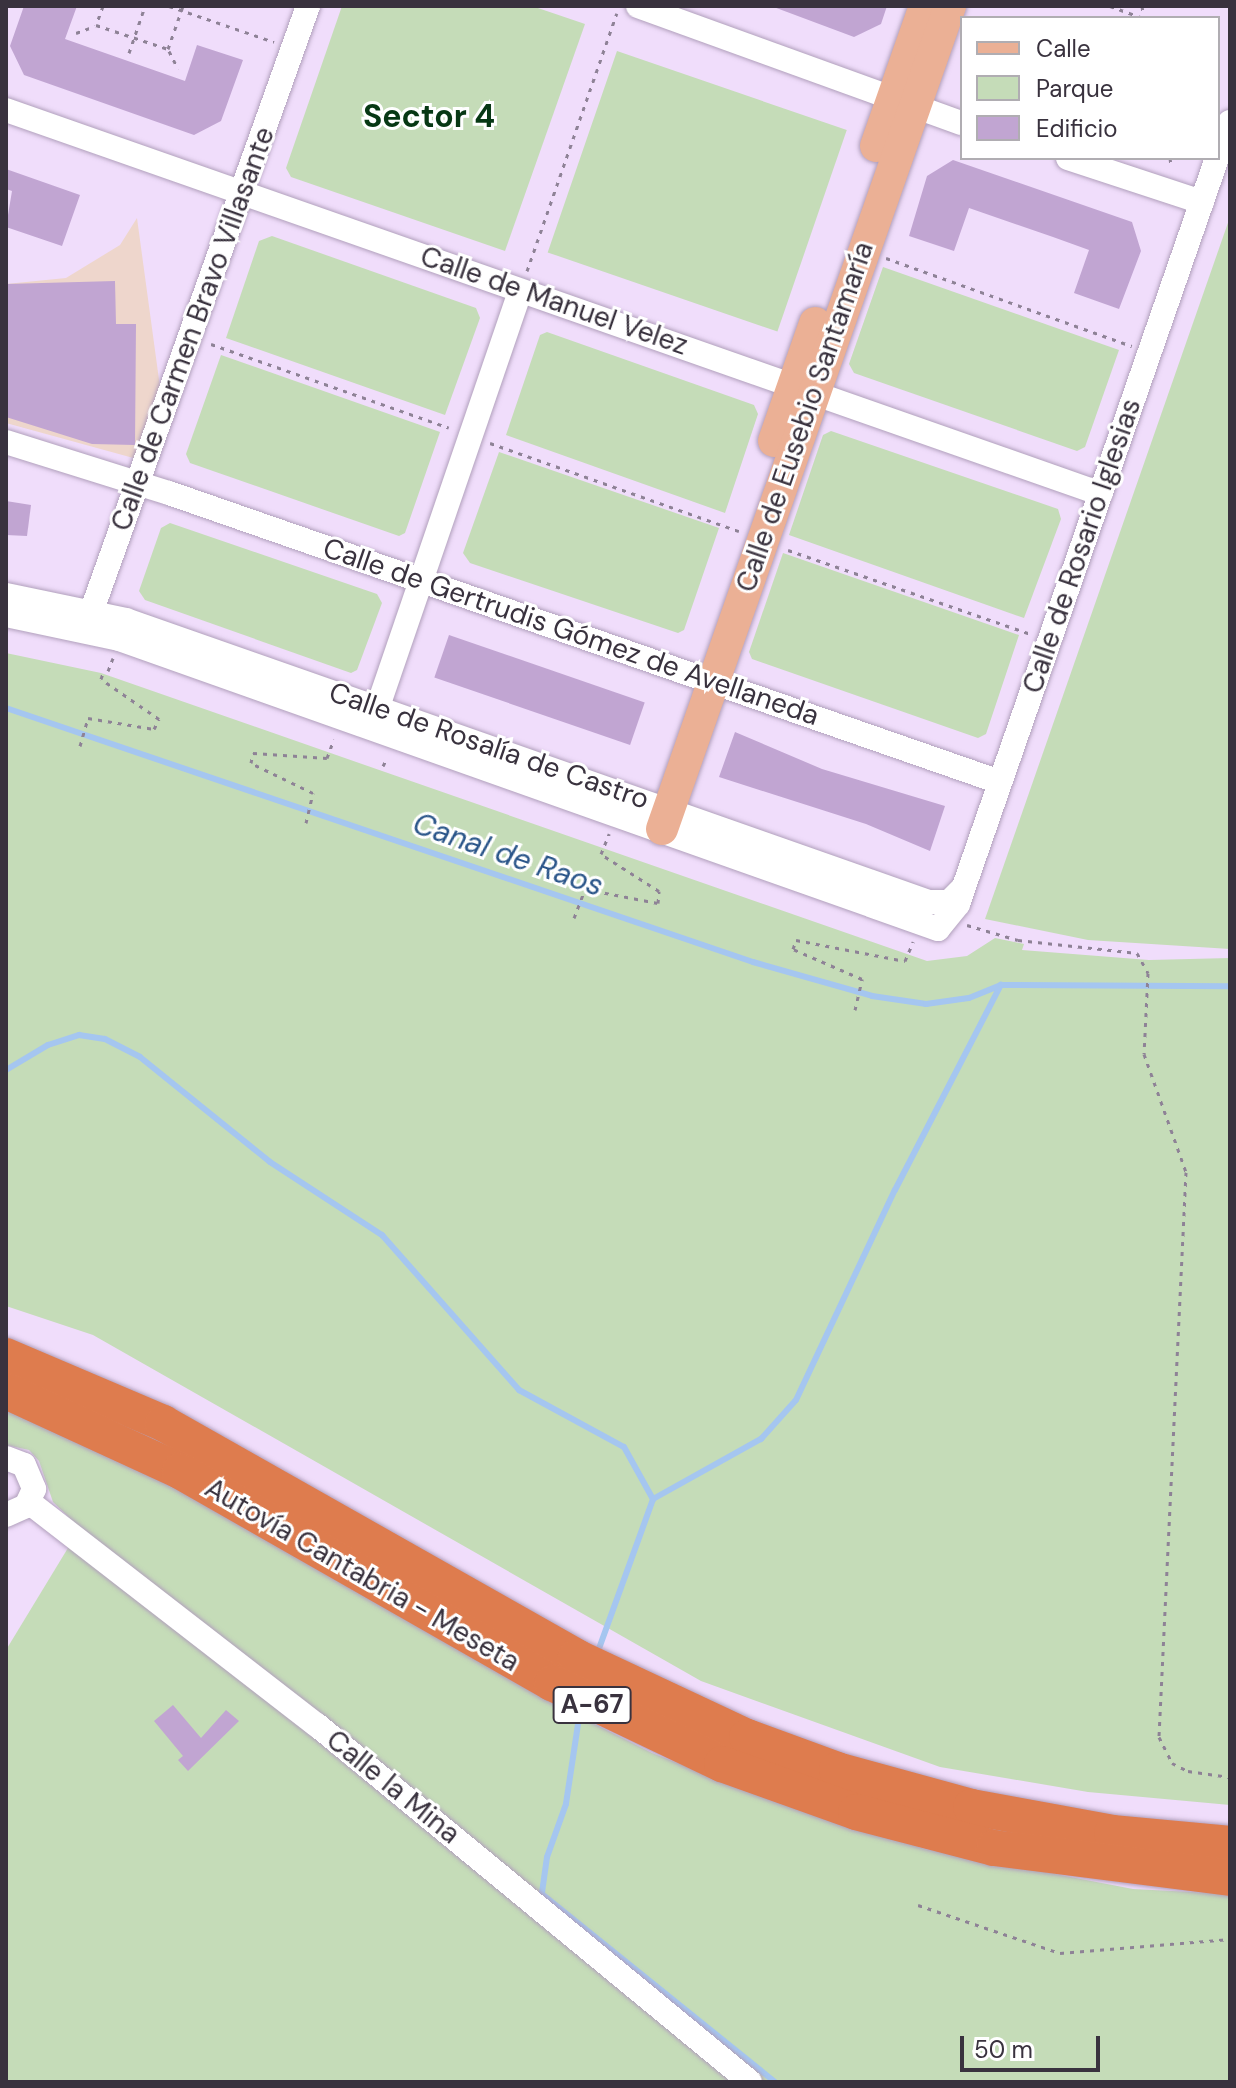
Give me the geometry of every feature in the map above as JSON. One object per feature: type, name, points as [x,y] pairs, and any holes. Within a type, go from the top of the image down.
[{"type":"highway","name":"Autovía Cantabria - Meseta","points":[[6,1356],[163,1423],[590,1665],[747,1737],[837,1770],[971,1807],[1112,1833],[1230,1844]]},
{"type":"highway","name":"Autovía Cantabria - Meseta","points":[[6,1391],[180,1471],[552,1683],[722,1764],[841,1807],[994,1848],[1230,1878]]},
{"type":"main road","name":"Calle de Eusebio Santamaría","points":[[703,678],[762,541],[804,388],[864,250],[925,6]]},
{"type":"main road","name":"Calle de Eusebio Santamaría","points":[[656,815],[903,103],[950,6]]},
{"type":"street","name":"Calle de Carmen Bravo Villasante","points":[[92,610],[141,483],[308,6]]},
{"type":"street","points":[[638,6],[960,122]]},
{"type":"street","name":"Calle de Manuel Velez","points":[[6,110],[243,190],[520,292],[804,388],[1101,494]]},
{"type":"street","name":"Calle de Rosario Iglesias","points":[[1220,151],[1230,122]]},
{"type":"street","points":[[1074,160],[1202,202]]},
{"type":"street","name":"Calle de Rosario Iglesias","points":[[944,924],[963,888],[1217,160]]},
{"type":"street","points":[[374,718],[520,292]]},
{"type":"street","name":"Calle de Gertrudis Gómez de Avellaneda","points":[[6,442],[141,483],[1000,782]]},
{"type":"street","name":"Calle de Rosalía de Castro","points":[[6,595],[92,610],[374,718]]},
{"type":"street","name":"Calle de Rosalía de Castro","points":[[6,615],[119,639],[374,718],[656,815],[929,902],[949,902],[963,888]]},
{"type":"street","name":"Calle de Rosalía de Castro","points":[[656,815],[944,924]]},
{"type":"street","points":[[6,1458],[30,1472],[34,1489],[29,1502],[6,1515]]},
{"type":"street","name":"Calle la Mina","points":[[29,1502],[317,1725],[750,2082]]},
{"type":"path","points":[[96,25],[103,6]]},
{"type":"path","points":[[129,53],[145,6]]},
{"type":"path","points":[[169,6],[293,48]]},
{"type":"path","points":[[520,292],[619,6]]},
{"type":"path","points":[[1110,6],[1138,16]]},
{"type":"path","points":[[178,69],[168,49],[182,8]]},
{"type":"path","points":[[76,33],[96,25],[168,49]]},
{"type":"path","points":[[1170,160],[1171,165]]},
{"type":"path","points":[[864,250],[1150,352]]},
{"type":"path","points":[[762,541],[1048,641]]},
{"type":"path","points":[[80,746],[88,718],[154,729],[159,719],[101,679],[104,670]]},
{"type":"path","points":[[306,823],[313,793],[251,763],[253,753],[327,758],[331,748]]},
{"type":"path","points":[[574,918],[584,893],[658,903],[659,891],[601,854],[605,845]]},
{"type":"path","points":[[944,924],[1018,940],[1137,953],[1148,973],[1144,1054],[1186,1172],[1159,1737],[1172,1763],[1188,1771],[1230,1777]]},
{"type":"path","points":[[855,1010],[862,979],[793,949],[796,940],[905,961],[908,953]]},
{"type":"path","points":[[918,1905],[1060,1953],[1230,1939]]},
{"type":"shaded area","points":[[137,218],[160,387],[137,459],[6,423],[6,284],[66,278],[120,245]]},
{"type":"green space","points":[[342,6],[532,6],[585,24],[505,251],[291,177],[286,168]]},
{"type":"green space","points":[[617,51],[847,130],[777,332],[548,252]]},
{"type":"green space","points":[[1230,217],[1230,949],[1088,940],[985,919]]},
{"type":"green space","points":[[272,236],[476,308],[480,318],[445,415],[226,338],[259,241]]},
{"type":"green space","points":[[883,267],[1119,350],[1085,447],[1077,451],[854,373],[849,364]]},
{"type":"green space","points":[[547,332],[754,405],[758,414],[725,513],[506,435],[540,335]]},
{"type":"green space","points":[[221,355],[440,432],[405,533],[399,536],[190,463],[186,454]]},
{"type":"green space","points":[[831,431],[1058,509],[1061,519],[1024,618],[789,535],[823,435]]},
{"type":"green space","points":[[499,452],[719,528],[684,630],[678,633],[470,563],[463,553]]},
{"type":"green space","points":[[170,523],[377,594],[382,603],[357,670],[351,673],[145,600],[139,591],[161,528]]},
{"type":"green space","points":[[783,553],[1019,635],[986,734],[978,738],[752,659],[749,652]]},
{"type":"green space","points":[[6,653],[101,673],[927,961],[967,956],[995,938],[1024,944],[1022,950],[1149,960],[1230,958],[1230,1805],[1088,1792],[940,1767],[701,1681],[93,1335],[6,1306]]},
{"type":"green space","points":[[6,1409],[158,1477],[537,1695],[652,1753],[784,1805],[925,1849],[1133,1889],[1230,1894],[1230,2082],[765,2082],[80,1528],[53,1502],[39,1461],[29,1450],[6,1445]]},
{"type":"green space","points":[[71,1543],[732,2082],[6,2082],[6,1650]]},
{"type":"building","points":[[24,6],[77,6],[65,39],[185,81],[197,45],[243,60],[221,121],[194,135],[24,75],[10,46]]},
{"type":"building","points":[[771,6],[887,6],[881,24],[854,37]]},
{"type":"building","points":[[953,160],[1132,222],[1141,251],[1119,309],[1074,293],[1089,250],[1053,237],[969,208],[954,251],[909,236],[927,176]]},
{"type":"building","points":[[6,169],[80,195],[62,246],[6,227],[12,191],[6,189]]},
{"type":"building","points":[[115,281],[116,324],[136,324],[135,445],[92,444],[6,417],[6,284]]},
{"type":"building","points":[[6,501],[31,505],[27,536],[6,535]]},
{"type":"building","points":[[449,635],[645,702],[630,745],[434,678]]},
{"type":"building","points":[[735,732],[822,769],[945,806],[930,851],[866,824],[719,777]]},
{"type":"building","points":[[173,1705],[201,1738],[226,1710],[239,1721],[188,1771],[178,1760],[183,1756],[154,1721]]},
{"type":"waterway","name":"Canal de Raos","points":[[6,708],[753,962],[872,996],[926,1004],[969,998],[1001,985],[1230,986]]},
{"type":"waterway","points":[[597,1654],[653,1499],[761,1439],[796,1400],[895,1190],[1001,985]]},
{"type":"waterway","points":[[6,1070],[48,1045],[79,1035],[105,1039],[140,1057],[270,1162],[382,1235],[519,1390],[624,1447],[653,1499]]},
{"type":"waterway","points":[[580,1711],[566,1804],[547,1857],[542,1894],[775,2082]]},
{"type":"district","name":"Sector 4","points":[[429,116]]}]
